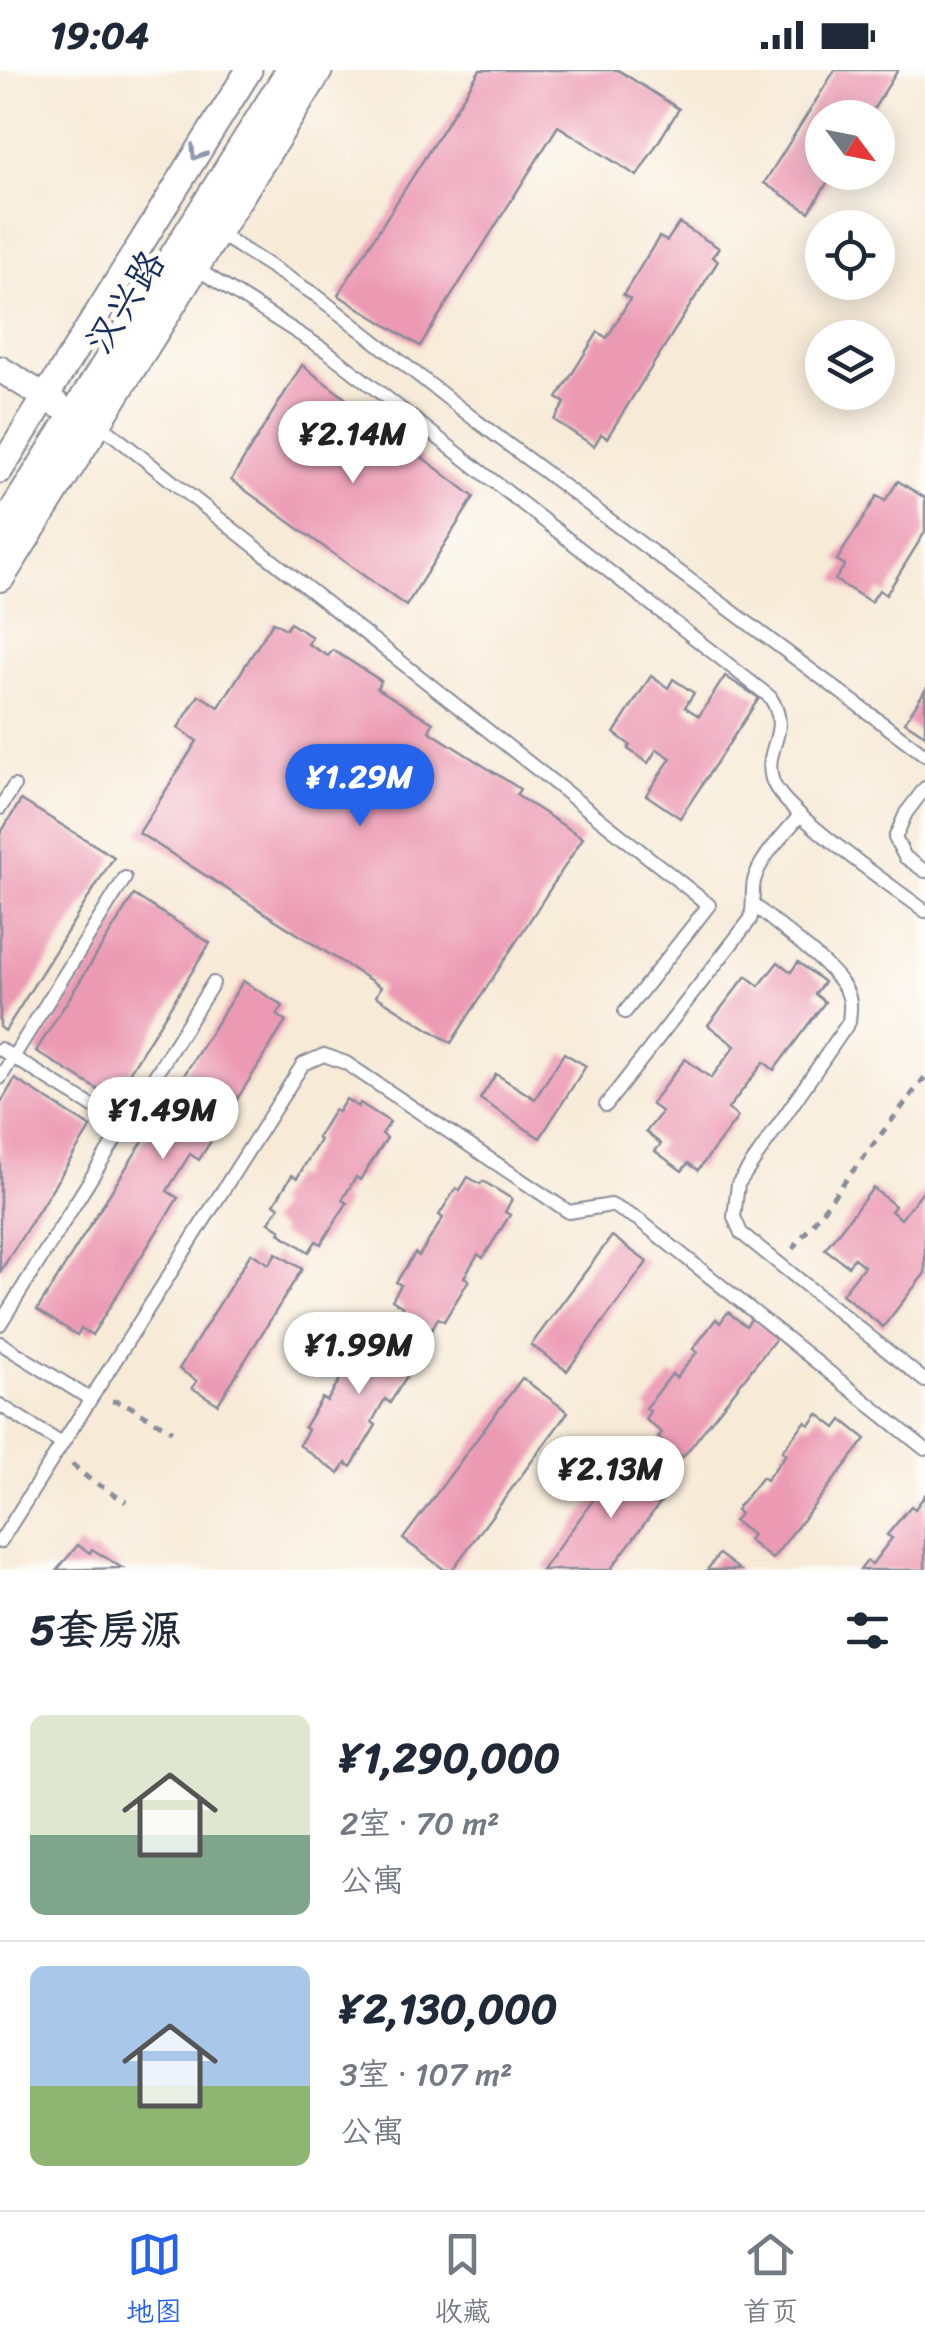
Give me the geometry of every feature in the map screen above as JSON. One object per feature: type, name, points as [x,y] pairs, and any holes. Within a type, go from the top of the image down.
[{"type":"street","points":[[0,470],[249,70]]},
{"type":"street","name":"汉兴路","points":[[0,576],[86,419],[292,70]]},
{"type":"street","name":"汉兴路","points":[[0,535],[194,267],[318,70]]},
{"type":"street","points":[[0,369],[86,419]]},
{"type":"lane","points":[[216,232],[317,296],[478,422],[925,755]]},
{"type":"lane","points":[[194,267],[328,352],[770,698],[779,712],[780,732],[771,764],[772,782],[800,815],[925,911]]},
{"type":"lane","points":[[86,419],[709,905],[626,1012]]},
{"type":"lane","points":[[0,808],[14,786]]},
{"type":"lane","points":[[925,788],[906,813],[895,838],[905,856],[925,871]]},
{"type":"lane","points":[[606,1104],[750,920],[758,869],[800,815]]},
{"type":"lane","points":[[0,1078],[125,878]]},
{"type":"lane","points":[[755,906],[834,975],[848,992],[851,1006],[849,1022],[738,1184],[734,1217],[741,1233],[780,1267],[925,1381]]},
{"type":"lane","points":[[0,1324],[213,984]]},
{"type":"lane","points":[[0,1049],[124,1126]]},
{"type":"lane","points":[[0,1542],[303,1064],[324,1056],[346,1063],[568,1212],[611,1205],[639,1220],[925,1449]]},
{"type":"lane","points":[[0,1343],[90,1399]]},
{"type":"lane","points":[[0,1405],[62,1444]]},
{"type":"path","points":[[780,1267],[925,1076]]},
{"type":"path","points":[[90,1399],[124,1403],[172,1431]]},
{"type":"path","points":[[62,1444],[74,1468],[126,1502]]},
{"type":"building","points":[[480,70],[618,70],[679,109],[637,176],[558,126],[420,346],[338,295]]},
{"type":"building","points":[[835,70],[898,70],[879,100],[816,100]]},
{"type":"building","points":[[805,118],[805,190],[823,190],[810,210],[764,183]]},
{"type":"building","points":[[679,223],[719,248],[712,257],[718,261],[607,438],[601,434],[594,446],[554,420],[565,403],[557,398],[598,332],[607,338],[630,299],[623,295],[659,237],[667,241]]},
{"type":"building","points":[[302,365],[474,497],[406,606],[231,480]]},
{"type":"building","points":[[898,481],[925,498],[925,532],[886,595],[879,590],[871,602],[835,580],[845,565],[837,560],[877,496],[885,501]]},
{"type":"building","points":[[273,622],[286,629],[290,623],[312,637],[308,644],[328,656],[333,650],[381,681],[377,688],[433,723],[429,731],[520,789],[516,795],[583,838],[451,1043],[376,996],[381,987],[139,833],[197,741],[178,728],[199,695],[219,707]]},
{"type":"building","points":[[651,676],[668,688],[673,679],[694,693],[685,707],[699,716],[725,676],[759,698],[680,818],[646,795],[671,758],[657,749],[648,763],[614,733]]},
{"type":"building","points":[[925,690],[925,735],[905,722]]},
{"type":"building","points":[[21,800],[114,857],[5,1031],[0,1027],[0,834]]},
{"type":"building","points":[[134,895],[210,943],[113,1099],[36,1051]]},
{"type":"building","points":[[778,962],[791,972],[798,962],[824,982],[815,994],[825,1002],[774,1070],[764,1062],[728,1109],[738,1117],[698,1170],[688,1163],[682,1171],[655,1151],[661,1144],[646,1132],[662,1112],[651,1104],[685,1059],[711,1078],[735,1046],[708,1025],[746,976],[759,986]]},
{"type":"building","points":[[243,981],[283,1006],[277,1015],[286,1021],[199,1160],[190,1154],[167,1191],[178,1198],[92,1335],[81,1328],[77,1335],[37,1310]]},
{"type":"building","points":[[564,1053],[586,1066],[540,1138],[480,1099],[496,1074],[535,1099]]},
{"type":"building","points":[[15,1079],[91,1127],[0,1272],[0,1104]]},
{"type":"building","points":[[346,1099],[390,1122],[382,1134],[387,1138],[360,1180],[356,1177],[342,1200],[347,1203],[321,1244],[316,1241],[309,1252],[269,1222],[279,1207],[274,1204],[292,1175],[297,1178],[334,1110],[338,1112]]},
{"type":"building","points":[[468,1177],[480,1184],[483,1181],[512,1199],[505,1212],[510,1215],[483,1258],[478,1254],[464,1277],[469,1280],[444,1321],[438,1318],[432,1329],[392,1300],[401,1285],[396,1282],[415,1253],[419,1256],[443,1218],[439,1215]]},
{"type":"building","points":[[873,1188],[895,1206],[891,1211],[901,1219],[922,1192],[925,1195],[925,1273],[883,1327],[842,1294],[864,1266],[854,1258],[848,1266],[825,1249]]},
{"type":"building","points":[[612,1236],[647,1262],[567,1371],[531,1345]]},
{"type":"building","points":[[251,1253],[269,1264],[276,1253],[302,1269],[218,1404],[192,1388],[197,1381],[179,1369]]},
{"type":"building","points":[[728,1312],[746,1326],[752,1318],[777,1337],[683,1457],[658,1438],[662,1433],[645,1419],[650,1411],[646,1408],[672,1374],[676,1378],[697,1352],[693,1349],[716,1319],[720,1323]]},
{"type":"building","points":[[376,1322],[420,1344],[412,1357],[417,1360],[390,1403],[385,1399],[372,1422],[376,1425],[351,1467],[346,1463],[339,1474],[299,1445],[308,1430],[304,1427],[322,1398],[327,1401],[350,1363],[346,1360]]},
{"type":"building","points":[[522,1378],[568,1412],[452,1570],[445,1570],[403,1539]]},
{"type":"building","points":[[818,1414],[836,1428],[842,1420],[866,1439],[772,1559],[748,1540],[752,1535],[734,1521],[740,1514],[736,1510],[762,1477],[766,1480],[805,1422],[810,1425]]},
{"type":"building","points":[[621,1462],[643,1478],[651,1467],[674,1484],[610,1570],[542,1570]]},
{"type":"building","points":[[925,1495],[925,1570],[860,1570],[867,1561],[872,1564],[892,1538],[887,1535]]},
{"type":"building","points":[[78,1545],[90,1553],[92,1549],[122,1568],[57,1570]]},
{"type":"building","points":[[719,1554],[740,1570],[707,1570]]}]
